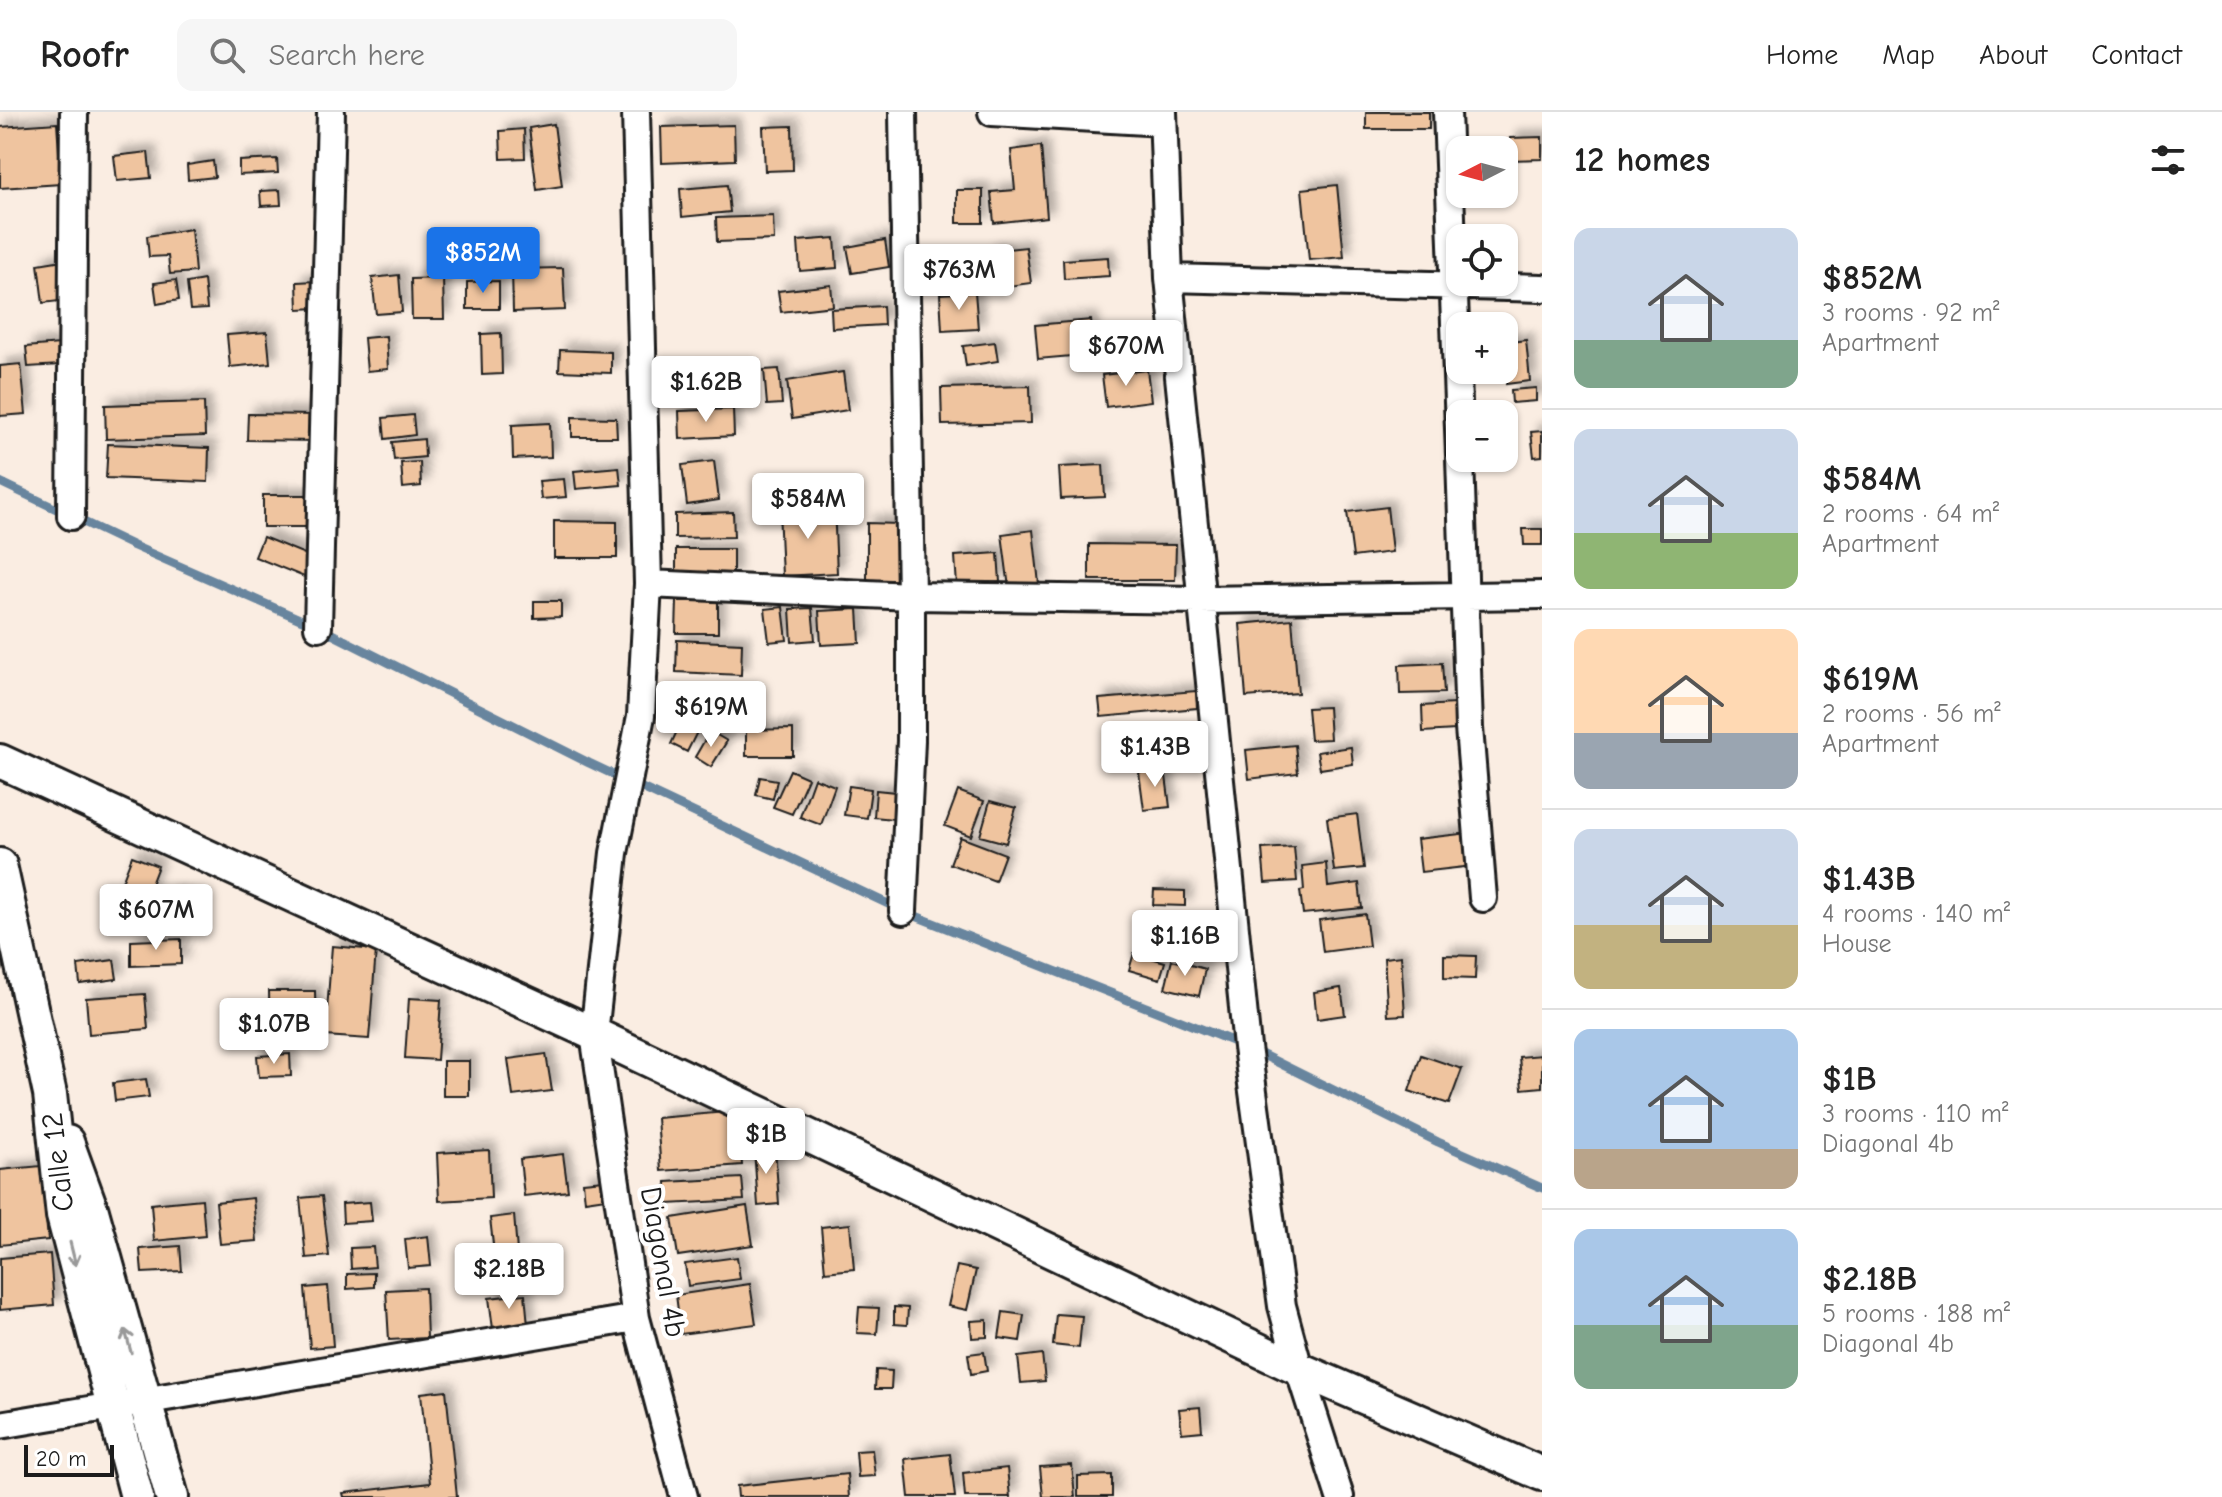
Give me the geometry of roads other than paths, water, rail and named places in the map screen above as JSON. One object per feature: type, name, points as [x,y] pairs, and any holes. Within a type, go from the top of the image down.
[{"type":"street","points":[[71,516],[74,112]]},
{"type":"street","points":[[318,627],[331,112]]},
{"type":"street","name":"Diagonal 4b","points":[[636,112],[648,584],[641,716],[614,853],[594,1034],[636,1318],[684,1497]]},
{"type":"street","points":[[903,112],[911,596],[911,741],[903,911]]},
{"type":"street","points":[[992,112],[1163,117],[1169,278],[1247,1047],[1282,1306],[1340,1497]]},
{"type":"street","points":[[1447,112],[1451,224]]},
{"type":"street","points":[[1169,278],[1446,287]]},
{"type":"street","points":[[1518,288],[1542,288]]},
{"type":"street","points":[[1454,296],[1458,400]]},
{"type":"street","points":[[1461,472],[1469,728],[1483,898]]},
{"type":"street","points":[[648,584],[911,596],[1201,600],[1542,595]]},
{"type":"street","points":[[0,761],[594,1034],[1299,1369],[1542,1474]]},
{"type":"street","points":[[0,865],[50,1094]]},
{"type":"street","name":"Calle 12","points":[[50,1094],[92,1211],[172,1497]]},
{"type":"street","name":"Calle 12","points":[[50,1094],[63,1216],[137,1497]]},
{"type":"street","points":[[0,1425],[636,1318]]},
{"type":"waterway","points":[[0,482],[134,546],[318,627],[589,763],[903,911],[1247,1047],[1438,1142],[1542,1188]]}]
